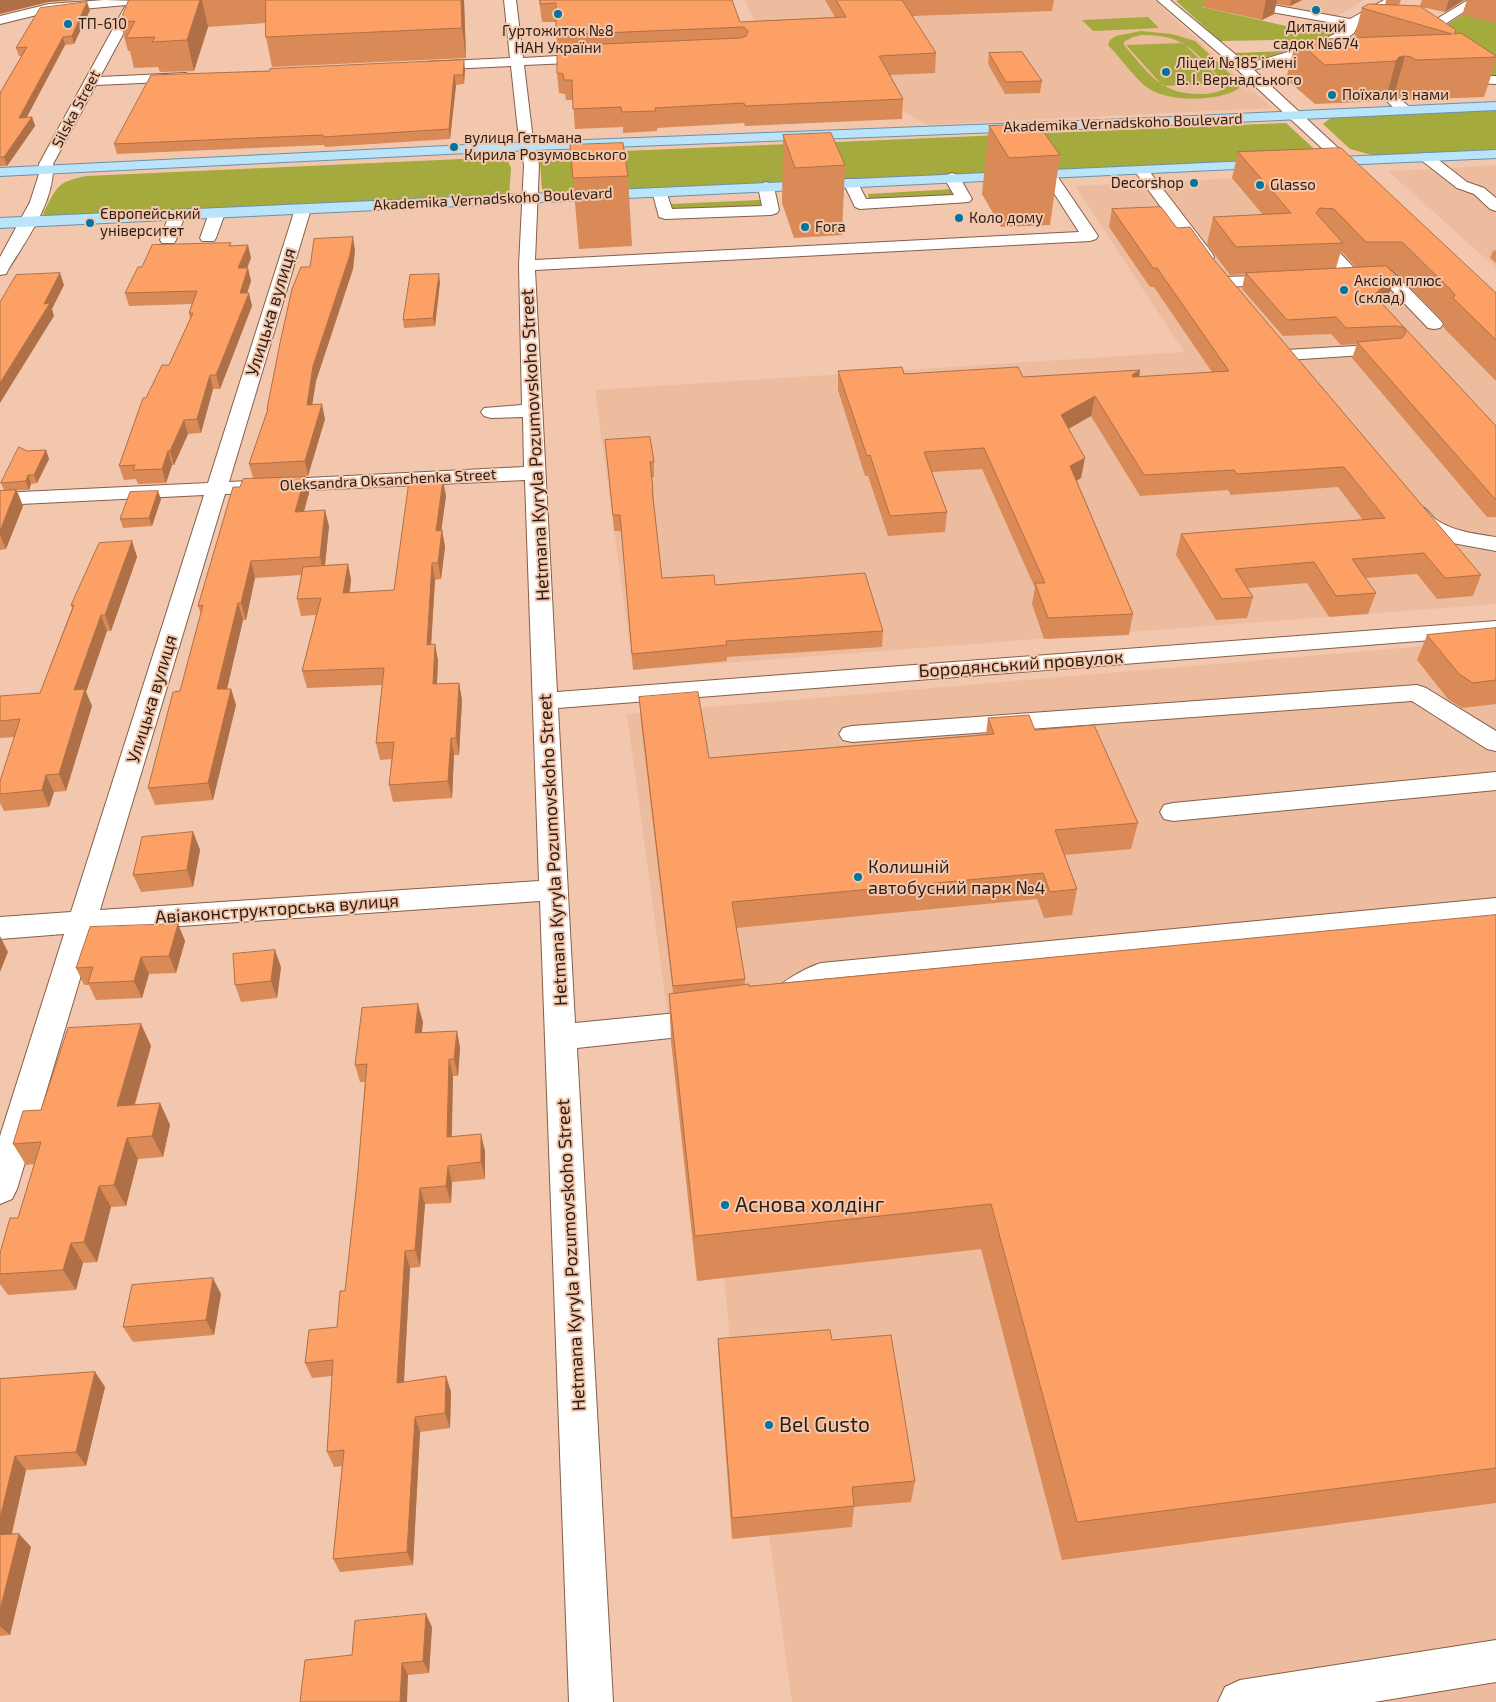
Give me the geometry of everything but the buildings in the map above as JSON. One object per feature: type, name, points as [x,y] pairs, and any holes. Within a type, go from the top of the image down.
[{"type":"main road","name":"Akademika Vernadskoho Boulevard","points":[[0,172],[530,147],[1296,116],[1496,106]]},
{"type":"main road","name":"Akademika Vernadskoho Boulevard","points":[[0,222],[1496,154]]},
{"type":"street","points":[[0,20],[81,0]]},
{"type":"street","name":"Hetmana Kyryla Pozumovskoho Street","points":[[510,0],[526,140],[530,147],[532,197],[529,209],[527,265],[532,411],[591,1702]]},
{"type":"street","points":[[1163,0],[1245,69],[1372,186]]},
{"type":"street","points":[[1226,0],[1352,23],[1393,0]]},
{"type":"street","points":[[1398,38],[1415,38],[1476,0]]},
{"type":"street","points":[[49,8],[134,3],[150,7]]},
{"type":"street","name":"Silska Street","points":[[0,269],[43,190],[48,170],[46,164],[134,3]]},
{"type":"street","points":[[1245,69],[1336,40],[1350,30],[1352,23]]},
{"type":"street","points":[[1344,35],[1362,37]]},
{"type":"street","points":[[1415,38],[1430,48]]},
{"type":"street","points":[[416,66],[604,57]]},
{"type":"street","points":[[1445,58],[1480,80],[1496,80]]},
{"type":"street","points":[[90,81],[199,76]]},
{"type":"street","points":[[1394,101],[1406,110]]},
{"type":"street","points":[[1426,157],[1462,185],[1479,191],[1492,199]]},
{"type":"street","points":[[1141,170],[1237,297]]},
{"type":"street","points":[[527,265],[1090,236],[1048,173]]},
{"type":"street","points":[[851,182],[860,204],[964,199],[952,178]]},
{"type":"street","points":[[660,192],[665,214],[771,210],[766,187]]},
{"type":"street","name":"Улицька вулиця","points":[[0,1189],[304,208]]},
{"type":"street","points":[[208,238],[217,213]]},
{"type":"street","points":[[168,240],[178,215]]},
{"type":"street","points":[[1319,240],[1352,276]]},
{"type":"street","points":[[1332,277],[1386,275],[1434,324]]},
{"type":"street","points":[[1225,282],[1293,279]]},
{"type":"street","points":[[1274,341],[1299,370]]},
{"type":"street","points":[[1286,355],[1390,349]]},
{"type":"street","points":[[491,412],[532,411]]},
{"type":"street","name":"Oleksandra Oksanchenka Street","points":[[0,499],[536,473]]},
{"type":"street","points":[[1404,495],[1429,525],[1455,537],[1496,544]]},
{"type":"street","name":"Бородянський провулок","points":[[546,701],[1496,628]]},
{"type":"street","points":[[852,734],[1417,693],[1496,743]]},
{"type":"street","points":[[1173,812],[1496,781]]},
{"type":"street","name":"Авіаконструкторська вулиця","points":[[0,928],[554,890]]},
{"type":"street","points":[[561,1037],[746,1018],[821,974],[1496,908]]},
{"type":"street","points":[[1240,1702],[1496,1661]]},
{"type":"shaded area","points":[[745,0],[1154,0],[1272,108],[927,125],[865,90],[761,36]]},
{"type":"shaded area","name":"Дитячий садок №674","points":[[1235,0],[1364,0],[1332,20]]},
{"type":"shaded area","points":[[1496,165],[1496,268],[1388,171],[1440,169]]},
{"type":"shaded area","points":[[1344,173],[1496,317],[1496,604],[633,670],[595,390],[1184,352],[1075,186]]},
{"type":"shaded area","points":[[1496,640],[1496,1702],[792,1702],[769,1535],[732,1361],[724,1278],[697,1281],[671,1041],[627,714]]},
{"type":"green space","points":[[1216,0],[1202,7],[1308,31],[1326,22],[1346,26],[1332,37],[1301,46],[1275,40],[1220,41],[1176,1]]},
{"type":"green space","points":[[1470,10],[1496,14],[1496,77],[1486,77],[1426,37]]},
{"type":"green space","points":[[1148,17],[1159,28],[1093,31],[1082,20]]},
{"type":"green space","points":[[1141,31],[1172,34],[1195,41],[1241,84],[1238,89],[1229,93],[1206,98],[1180,98],[1157,93],[1138,79],[1108,45],[1110,40],[1116,36]],"holes":[[[1141,35],[1169,38],[1190,48],[1226,84],[1226,87],[1220,91],[1210,93],[1186,93],[1174,90],[1156,80],[1124,45],[1124,42]]]},
{"type":"green space","points":[[1183,43],[1224,83],[1163,86],[1126,45]]},
{"type":"green space","points":[[1286,51],[1253,60],[1240,57],[1234,53]]},
{"type":"green space","points":[[1496,110],[1496,150],[1375,156],[1350,149],[1323,124],[1332,117]]},
{"type":"green space","points":[[1286,123],[1324,158],[555,193],[542,189],[540,162],[553,154]]},
{"type":"green space","points":[[506,157],[511,168],[509,197],[46,218],[43,213],[55,191],[63,183],[87,176]]},
{"type":"green space","points":[[954,189],[956,194],[951,197],[880,201],[869,199],[868,194]]},
{"type":"green space","points":[[760,200],[761,205],[755,208],[683,211],[672,209],[671,204]]},
{"type":"place","name":"Дитячий садок №674","points":[[1316,10]]},
{"type":"place","name":"Гуртожиток №8 НАН України","points":[[558,14]]},
{"type":"place","name":"ТП-610","points":[[68,24]]},
{"type":"place","name":"Ліцей №185 імені В. І. Вернадського","points":[[1166,72]]},
{"type":"place","name":"Поїхали з нами","points":[[1332,95]]},
{"type":"place","name":"вулиця Гетьмана Кирила Розумовського","points":[[454,147]]},
{"type":"place","name":"Decorshop","points":[[1194,183]]},
{"type":"place","name":"Glasso","points":[[1260,185]]},
{"type":"place","name":"Коло дому","points":[[959,218]]},
{"type":"place","name":"Європейський університет","points":[[90,223]]},
{"type":"place","name":"Fora","points":[[805,227]]},
{"type":"place","name":"Аксіом плюс (склад)","points":[[1344,290]]},
{"type":"place","name":"Колишній автобусний парк №4","points":[[858,877]]},
{"type":"place","name":"Аснова холдінг","points":[[725,1205]]},
{"type":"place","name":"Bel Gusto","points":[[769,1425]]}]
